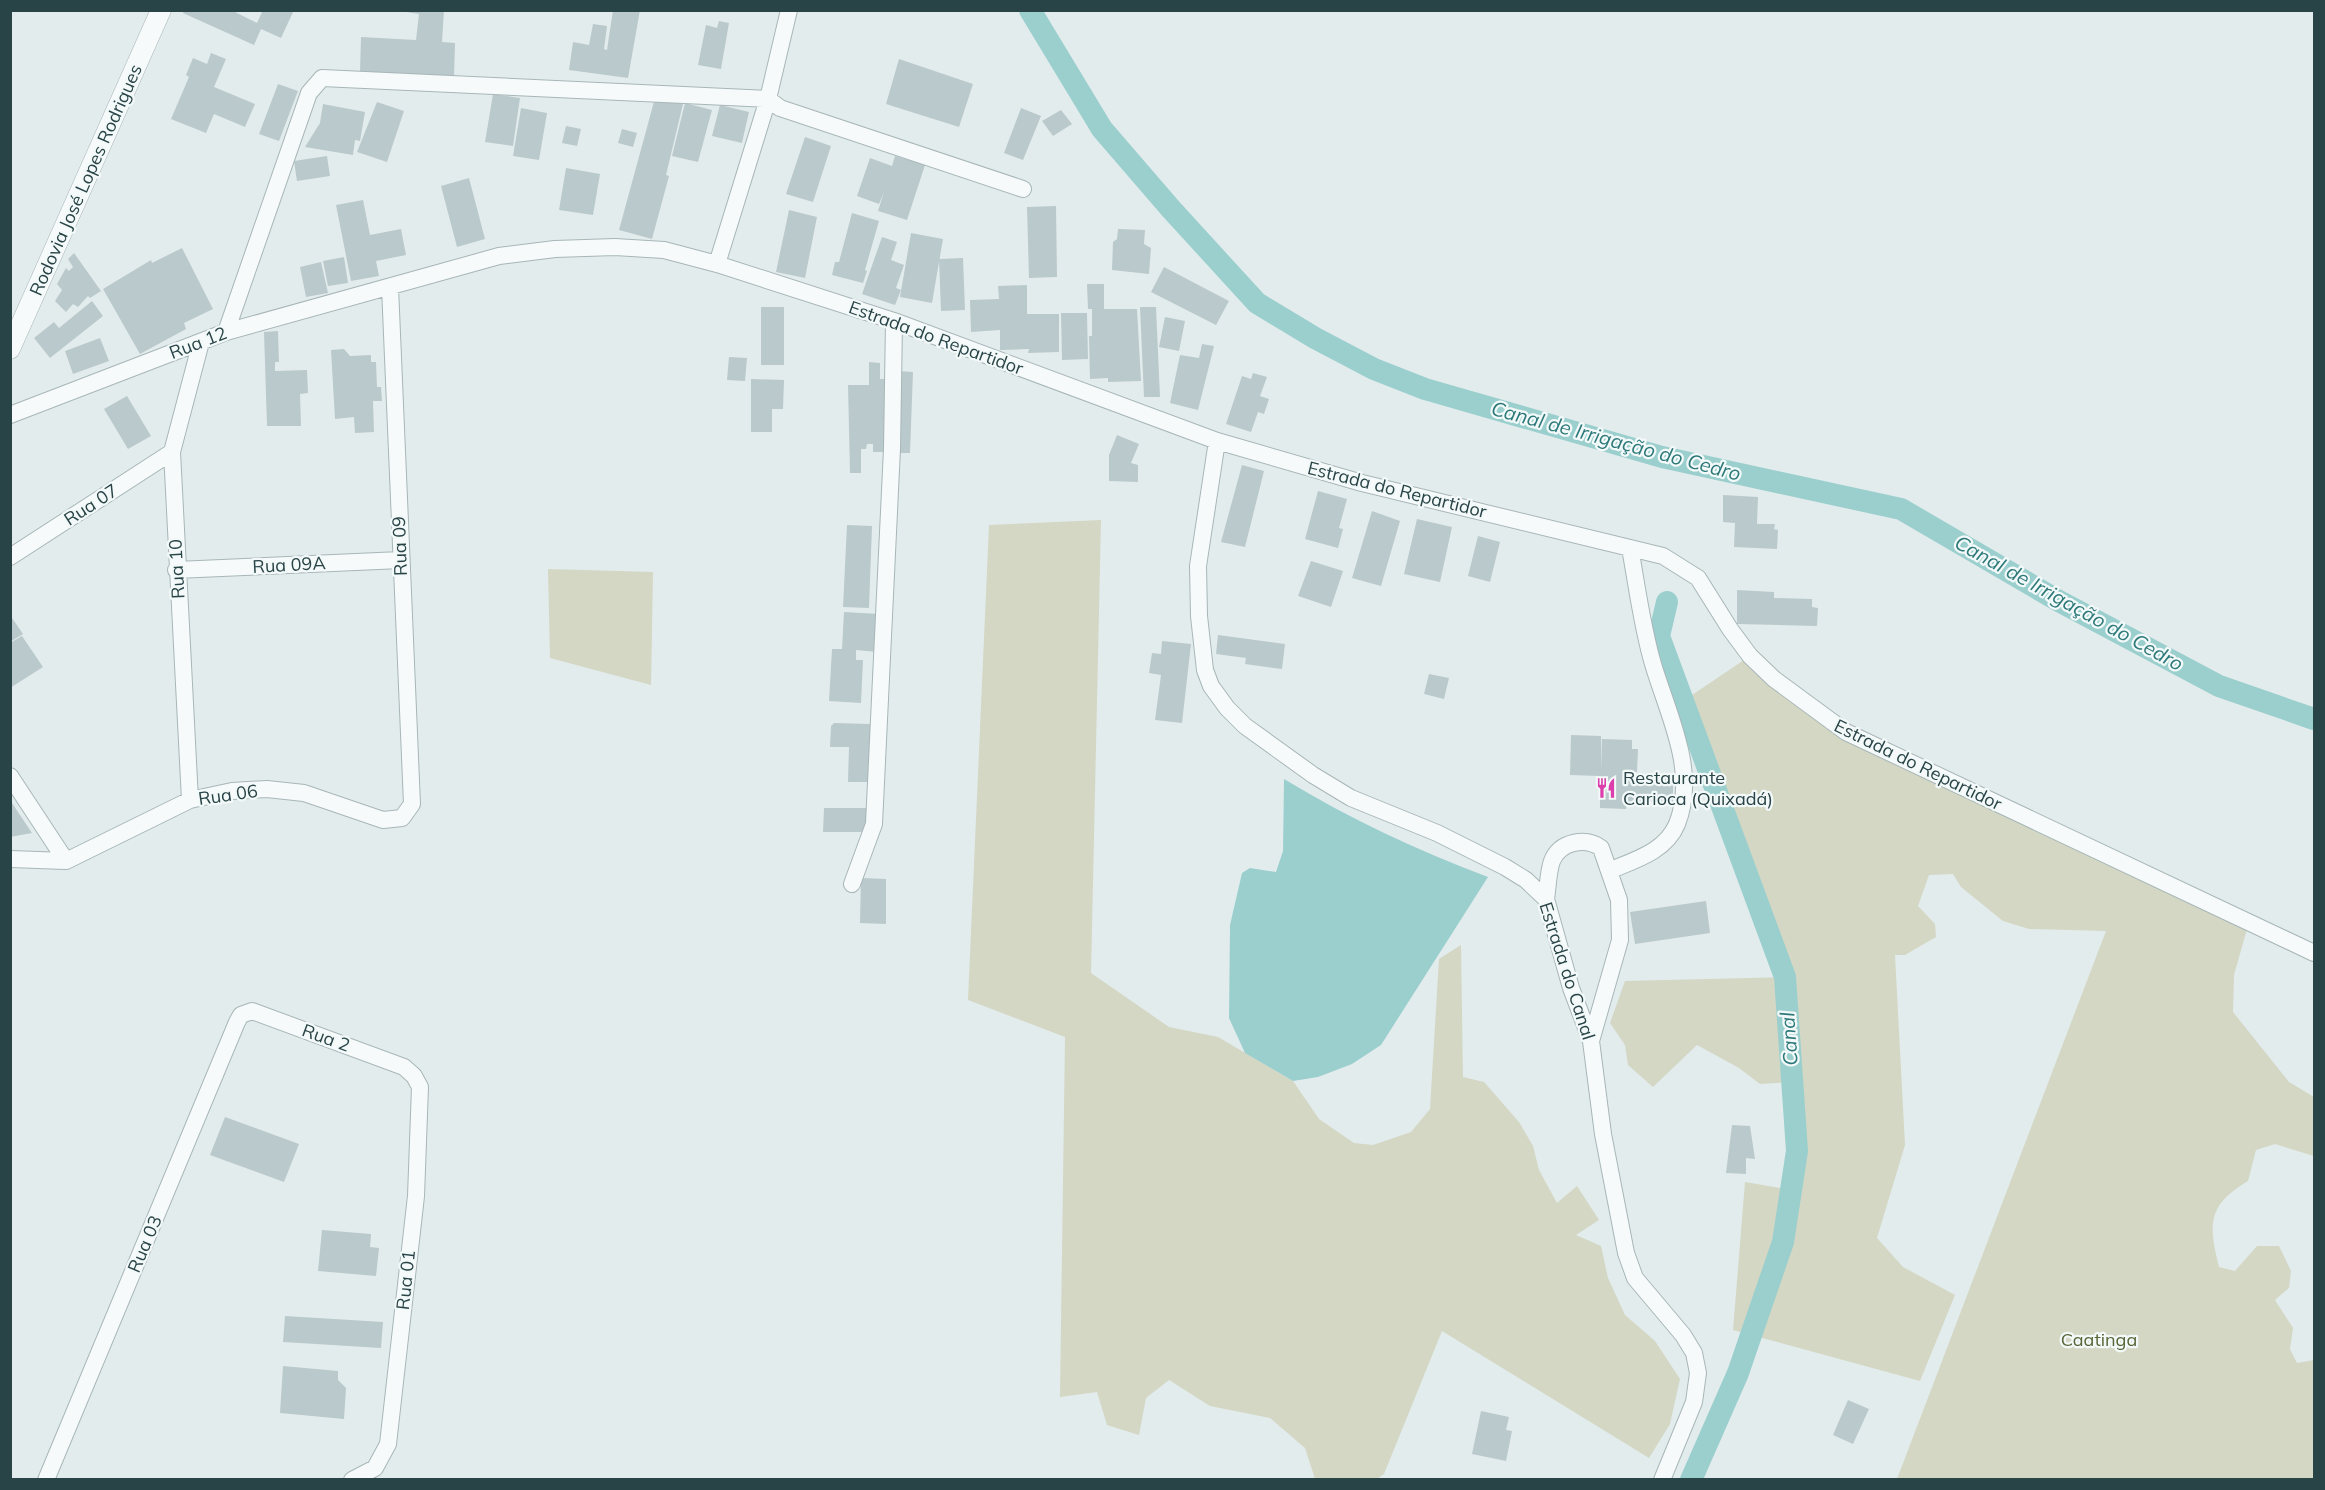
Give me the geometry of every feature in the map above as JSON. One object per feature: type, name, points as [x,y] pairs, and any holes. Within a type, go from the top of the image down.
[{"type":"street","name":"Rodovia José Lopes Rodrigues","points":[[10,350],[161,10]]},
{"type":"street","points":[[717,264],[768,99],[789,10]]},
{"type":"street","points":[[226,332],[309,93],[322,78],[768,99],[780,108],[1023,189]]},
{"type":"street","name":"Estrada do Repartidor","points":[[390,287],[499,256],[555,249],[615,247],[663,250],[717,264],[894,321],[1217,441],[1362,483],[1663,556],[1698,578],[1750,656],[1782,686],[1846,732],[2314,953]]},
{"type":"street","name":"Rua 12","points":[[10,415],[226,332],[390,287]]},
{"type":"street","name":"Rua 09","points":[[390,287],[412,804]]},
{"type":"street","points":[[852,884],[874,824],[892,449],[894,321]]},
{"type":"street","name":"Rua 10","points":[[190,800],[176,570],[172,452],[201,342]]},
{"type":"street","name":"Estrada do Canal","points":[[1217,441],[1198,566],[1199,616],[1205,670],[1211,686],[1227,708],[1245,726],[1293,761],[1351,798],[1437,833],[1505,867],[1526,880],[1546,899],[1571,988],[1591,1041],[1603,1134],[1626,1253],[1635,1278],[1683,1335],[1694,1353],[1698,1373],[1694,1402],[1662,1479]]},
{"type":"street","name":"Rua 07","points":[[10,557],[172,452]]},
{"type":"street","points":[[1611,870],[1662,845],[1676,825],[1684,795],[1682,762],[1674,722],[1653,663],[1630,548]]},
{"type":"street","name":"Rua 09A","points":[[176,570],[401,560]]},
{"type":"street","points":[[10,776],[66,861]]},
{"type":"street","name":"Rua 06","points":[[10,859],[66,861],[190,800],[232,791],[267,789],[304,793],[382,820],[402,818],[412,804]]},
{"type":"street","points":[[1546,899],[1552,861],[1560,849],[1583,841],[1594,843],[1601,848],[1611,870],[1619,900],[1620,940],[1591,1041]]},
{"type":"street","name":"Rua 2","points":[[247,1011],[404,1067]]},
{"type":"street","name":"Rua 03","points":[[46,1479],[237,1022],[247,1011]]},
{"type":"street","name":"Rua 01","points":[[352,1479],[375,1468],[388,1444],[416,1196],[420,1102],[420,1087],[404,1067]]},
{"type":"green space","points":[[1101,520],[1091,973],[1169,1027],[1218,1037],[1293,1081],[1319,1119],[1354,1143],[1373,1145],[1411,1132],[1430,1109],[1439,959],[1461,945],[1463,1077],[1484,1082],[1519,1122],[1533,1146],[1539,1170],[1557,1203],[1577,1186],[1599,1220],[1576,1235],[1601,1246],[1608,1278],[1625,1315],[1655,1341],[1680,1379],[1670,1424],[1649,1458],[1442,1331],[1384,1474],[1377,1479],[1315,1479],[1305,1448],[1270,1418],[1210,1406],[1169,1380],[1146,1398],[1139,1435],[1107,1425],[1097,1392],[1060,1397],[1065,1037],[968,1000],[989,525]]},
{"type":"green space","points":[[548,569],[653,572],[651,685],[550,658]]},
{"type":"green space","name":"Caatinga","points":[[1750,656],[1846,732],[2249,922],[2234,975],[2233,1012],[2289,1082],[2314,1097],[2314,1156],[2275,1144],[2256,1150],[2248,1181],[2225,1198],[2218,1207],[2214,1217],[2213,1238],[2219,1267],[2235,1271],[2257,1246],[2279,1246],[2291,1271],[2289,1288],[2275,1300],[2293,1328],[2290,1349],[2297,1363],[2314,1360],[2314,1479],[1897,1479],[2106,931],[2029,929],[2003,921],[1961,887],[1953,874],[1929,875],[1918,906],[1935,924],[1936,937],[1905,955],[1895,955],[1905,1145],[1877,1238],[1903,1267],[1955,1295],[1920,1381],[1733,1330],[1745,1182],[1791,1190],[1797,1151],[1792,1082],[1760,1084],[1739,1068],[1697,1045],[1653,1087],[1628,1065],[1625,1045],[1610,1023],[1625,981],[1785,977],[1683,701]]},
{"type":"water","points":[[1284,779],[1384,833],[1488,877],[1381,1045],[1352,1064],[1318,1077],[1293,1081],[1245,1053],[1229,1018],[1230,925],[1242,873],[1250,868],[1276,872],[1283,851]]},
{"type":"building","points":[[184,10],[231,10],[257,23],[263,10],[294,10],[281,38],[261,29],[254,45],[183,13]]},
{"type":"building","points":[[393,10],[444,10],[442,42],[455,43],[454,79],[360,72],[361,37],[416,40],[419,14]]},
{"type":"building","points":[[613,10],[640,10],[628,78],[569,70],[573,42],[589,45],[593,24],[607,26],[604,49],[607,50]]},
{"type":"building","points":[[719,21],[729,23],[721,69],[698,65],[706,25],[717,28]]},
{"type":"building","points":[[211,53],[226,59],[214,87],[255,104],[245,127],[214,114],[206,133],[171,119],[189,77],[186,75],[193,58],[207,64]]},
{"type":"building","points":[[899,59],[973,84],[959,127],[886,104]]},
{"type":"building","points":[[278,84],[298,91],[279,141],[259,134]]},
{"type":"building","points":[[493,94],[520,98],[513,146],[485,142]]},
{"type":"building","points":[[655,98],[683,104],[666,175],[669,176],[652,239],[619,230]]},
{"type":"building","points":[[377,102],[404,111],[387,162],[357,152]]},
{"type":"building","points":[[685,103],[712,110],[698,162],[672,156]]},
{"type":"building","points":[[323,104],[365,112],[360,141],[355,140],[353,155],[305,147],[320,123]]},
{"type":"building","points":[[720,105],[749,112],[742,143],[712,136]]},
{"type":"building","points":[[521,108],[547,113],[539,160],[513,156]]},
{"type":"building","points":[[1021,108],[1041,116],[1023,160],[1004,153]]},
{"type":"building","points":[[1061,110],[1072,124],[1053,136],[1042,121]]},
{"type":"building","points":[[566,126],[581,129],[577,146],[562,143]]},
{"type":"building","points":[[622,129],[637,133],[633,147],[618,143]]},
{"type":"building","points":[[805,137],[831,146],[813,202],[786,194]]},
{"type":"building","points":[[327,156],[330,176],[297,181],[294,161]]},
{"type":"building","points":[[895,156],[925,165],[907,220],[878,211],[884,192],[879,204],[857,196],[870,158],[892,166]]},
{"type":"building","points":[[566,168],[600,174],[593,215],[559,210]]},
{"type":"building","points":[[469,178],[485,239],[457,247],[441,186]]},
{"type":"building","points":[[363,200],[370,235],[401,229],[406,255],[376,261],[379,276],[351,281],[336,205]]},
{"type":"building","points":[[1056,206],[1057,277],[1029,278],[1027,207]]},
{"type":"building","points":[[789,210],[817,217],[805,278],[776,272]]},
{"type":"building","points":[[852,213],[879,221],[863,283],[832,275],[835,262],[839,262]]},
{"type":"building","points":[[1118,229],[1145,230],[1144,244],[1151,248],[1149,274],[1112,270],[1113,242],[1117,239]]},
{"type":"building","points":[[911,233],[943,239],[932,303],[900,297]]},
{"type":"building","points":[[882,237],[897,242],[891,260],[904,265],[896,288],[901,290],[895,305],[862,294]]},
{"type":"building","points":[[182,248],[213,309],[184,323],[186,329],[140,354],[103,289],[151,260],[152,263]]},
{"type":"building","points":[[74,253],[101,291],[90,298],[88,296],[78,307],[73,304],[66,312],[55,301],[62,290],[57,284],[66,268],[69,271],[73,267],[68,259]]},
{"type":"building","points":[[344,257],[348,283],[328,286],[323,261]]},
{"type":"building","points":[[963,258],[965,310],[941,311],[939,259]]},
{"type":"building","points":[[321,262],[328,293],[306,297],[300,267]]},
{"type":"building","points":[[1164,267],[1229,301],[1216,325],[1151,292]]},
{"type":"building","points":[[1087,284],[1104,284],[1104,309],[1137,309],[1141,381],[1108,382],[1108,378],[1090,379],[1089,336],[1092,336],[1092,309],[1088,309]]},
{"type":"building","points":[[1027,285],[1027,314],[1059,314],[1059,352],[1028,353],[1029,349],[1000,350],[1000,330],[971,332],[970,300],[999,299],[998,286]]},
{"type":"building","points":[[92,301],[103,316],[50,358],[34,338],[54,322],[59,328]]},
{"type":"building","points":[[761,307],[784,307],[784,365],[761,365]]},
{"type":"building","points":[[1140,307],[1156,307],[1160,397],[1144,397]]},
{"type":"building","points":[[1061,313],[1087,313],[1088,359],[1062,360]]},
{"type":"building","points":[[1165,317],[1185,321],[1179,351],[1159,347]]},
{"type":"building","points":[[278,331],[279,362],[275,362],[275,371],[307,370],[308,393],[300,394],[301,426],[267,426],[264,332]]},
{"type":"building","points":[[100,338],[109,361],[73,374],[65,351]]},
{"type":"building","points":[[1202,344],[1214,346],[1198,410],[1170,403],[1180,355],[1199,358]]},
{"type":"building","points":[[344,349],[350,356],[371,355],[371,362],[376,362],[377,387],[381,387],[382,401],[373,401],[374,432],[355,433],[354,417],[335,419],[331,350]]},
{"type":"building","points":[[729,357],[747,358],[745,381],[727,380]]},
{"type":"building","points":[[869,362],[880,363],[880,379],[889,379],[889,452],[873,452],[873,444],[867,444],[866,449],[861,449],[861,473],[850,473],[848,385],[869,385]]},
{"type":"building","points":[[897,371],[913,372],[910,453],[894,453]]},
{"type":"building","points":[[1253,373],[1267,377],[1260,396],[1269,399],[1264,414],[1258,412],[1251,432],[1226,424],[1242,376],[1251,379]]},
{"type":"building","points":[[751,379],[784,380],[783,409],[772,409],[772,432],[751,432]]},
{"type":"building","points":[[127,396],[151,436],[128,449],[104,409]]},
{"type":"building","points":[[1117,435],[1139,444],[1131,463],[1138,465],[1138,482],[1109,481],[1109,455]]},
{"type":"building","points":[[1242,465],[1264,471],[1245,547],[1221,542]]},
{"type":"building","points":[[1318,491],[1347,499],[1339,528],[1343,529],[1338,548],[1305,539]]},
{"type":"building","points":[[1723,495],[1758,497],[1757,524],[1775,524],[1774,529],[1778,530],[1777,549],[1734,547],[1735,523],[1723,522]]},
{"type":"building","points":[[1372,511],[1400,521],[1381,586],[1352,578]]},
{"type":"building","points":[[1417,519],[1452,527],[1440,582],[1404,574]]},
{"type":"building","points":[[847,525],[872,526],[869,608],[843,607]]},
{"type":"building","points":[[1478,536],[1500,542],[1490,582],[1468,576]]},
{"type":"building","points":[[1311,561],[1343,571],[1331,607],[1298,596]]},
{"type":"building","points":[[1737,590],[1774,592],[1774,598],[1812,599],[1812,607],[1818,608],[1817,626],[1737,624]]},
{"type":"building","points":[[844,612],[879,614],[877,652],[856,650],[856,660],[863,660],[861,703],[829,701],[832,649],[842,649]]},
{"type":"building","points":[[10,615],[23,634],[10,642]]},
{"type":"building","points":[[1218,635],[1285,644],[1282,669],[1245,664],[1246,658],[1216,654]]},
{"type":"building","points":[[22,636],[43,667],[10,688],[10,643]]},
{"type":"building","points":[[1162,641],[1191,644],[1182,723],[1155,720],[1161,675],[1149,673],[1152,653],[1161,654]]},
{"type":"building","points":[[1429,674],[1449,678],[1444,699],[1424,694]]},
{"type":"building","points":[[834,723],[870,724],[869,782],[848,782],[849,747],[830,747],[831,726]]},
{"type":"building","points":[[1571,735],[1601,736],[1602,772],[1602,739],[1632,740],[1632,749],[1638,749],[1637,772],[1627,772],[1627,777],[1673,778],[1673,802],[1627,802],[1626,809],[1600,808],[1600,776],[1570,775]]},
{"type":"building","points":[[10,800],[32,833],[10,837]]},
{"type":"building","points":[[824,808],[868,808],[868,832],[823,832]]},
{"type":"building","points":[[861,878],[886,879],[886,924],[860,923]]},
{"type":"building","points":[[1706,901],[1710,933],[1635,944],[1630,912]]},
{"type":"building","points":[[225,1117],[299,1144],[284,1182],[210,1155]]},
{"type":"building","points":[[1732,1125],[1750,1126],[1755,1159],[1746,1158],[1746,1174],[1726,1173]]},
{"type":"building","points":[[322,1230],[371,1234],[370,1247],[379,1248],[376,1276],[318,1271]]},
{"type":"building","points":[[285,1316],[383,1322],[381,1348],[283,1342]]},
{"type":"building","points":[[283,1366],[338,1371],[338,1380],[346,1388],[344,1419],[280,1413]]},
{"type":"building","points":[[1848,1400],[1869,1409],[1853,1444],[1833,1435]]},
{"type":"building","points":[[1481,1411],[1509,1417],[1506,1430],[1512,1431],[1506,1461],[1472,1454]]},
{"type":"waterway","name":"Canal de Irrigação do Cedro","points":[[1030,10],[1102,129],[1171,209],[1257,303],[1315,338],[1374,369],[1425,389],[1662,457],[1901,509],[2057,600],[2219,686],[2314,719]]},
{"type":"waterway","name":"Canal","points":[[1667,602],[1659,636],[1785,977],[1797,1151],[1783,1242],[1738,1373],[1691,1480]]},
{"type":"place","name":"Restaurante Carioca (Quixadá)","points":[[1606,788]]}]
